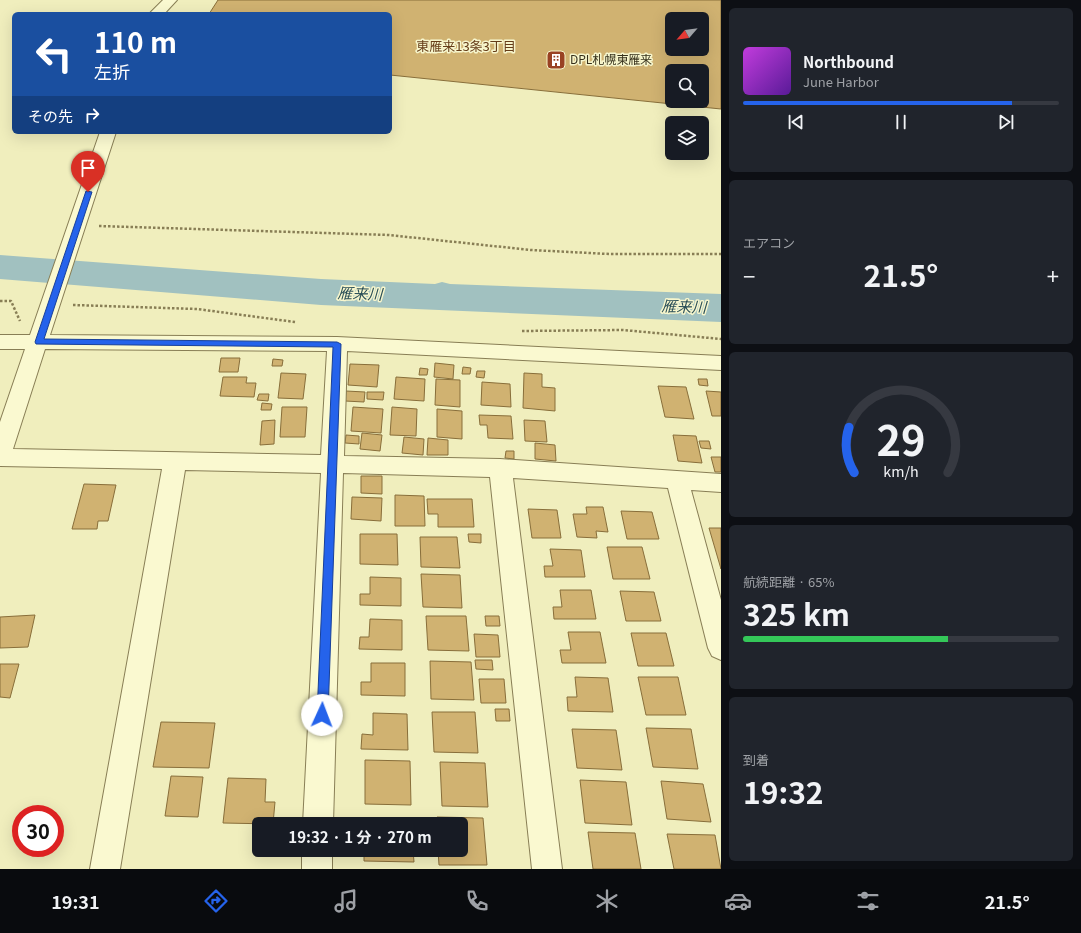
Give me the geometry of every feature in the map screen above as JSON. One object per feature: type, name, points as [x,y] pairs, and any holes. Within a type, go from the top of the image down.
[{"type":"street","points":[[158,12],[170,0]]},
{"type":"street","points":[[0,454],[39,342],[107,134]]},
{"type":"street","points":[[0,342],[337,344],[721,363]]},
{"type":"street","points":[[318,817],[331,465],[337,344]]},
{"type":"street","points":[[0,457],[500,468],[721,483]]},
{"type":"street","points":[[105,869],[175,461]]},
{"type":"street","points":[[500,468],[547,869]]},
{"type":"street","points":[[677,480],[721,648]]},
{"type":"street","points":[[317,857],[317,869]]},
{"type":"path","points":[[93,225],[389,235],[532,250],[609,254],[721,254]]},
{"type":"path","points":[[0,301],[11,301],[20,322]]},
{"type":"path","points":[[68,305],[197,309],[237,312],[302,322]]},
{"type":"path","points":[[517,331],[623,330],[668,332],[721,339]]},
{"type":"building","name":"DPL札幌東雁来","points":[[218,0],[721,0],[721,109],[709,108],[709,64],[665,64],[665,103],[392,75],[392,12],[210,12]]},
{"type":"building","points":[[221,358],[240,358],[238,372],[219,372]]},
{"type":"building","points":[[273,359],[283,360],[282,366],[272,366]]},
{"type":"building","points":[[435,363],[454,365],[453,379],[434,377]]},
{"type":"building","points":[[350,364],[379,365],[377,387],[348,385]]},
{"type":"building","points":[[463,367],[471,368],[470,374],[462,374]]},
{"type":"building","points":[[420,368],[428,369],[427,375],[419,375]]},
{"type":"building","points":[[477,371],[485,371],[484,378],[476,377]]},
{"type":"building","points":[[281,373],[306,374],[303,399],[278,398]]},
{"type":"building","points":[[524,373],[542,374],[542,387],[555,388],[555,411],[523,408]]},
{"type":"building","points":[[223,377],[247,377],[246,383],[256,383],[254,397],[220,396]]},
{"type":"building","points":[[396,377],[425,379],[424,401],[394,399]]},
{"type":"building","points":[[436,379],[460,380],[460,407],[435,405]]},
{"type":"building","points":[[698,379],[707,379],[708,386],[699,385]]},
{"type":"building","points":[[482,382],[510,384],[511,407],[481,405]]},
{"type":"building","points":[[658,386],[686,387],[694,419],[665,417]]},
{"type":"building","points":[[346,391],[365,392],[364,402],[345,401]]},
{"type":"building","points":[[706,391],[721,392],[721,416],[712,416]]},
{"type":"building","points":[[367,392],[384,392],[383,400],[367,399]]},
{"type":"building","points":[[259,394],[269,394],[268,401],[257,400]]},
{"type":"building","points":[[262,403],[272,404],[271,410],[261,410]]},
{"type":"building","points":[[282,407],[307,407],[305,437],[280,437]]},
{"type":"building","points":[[353,407],[383,409],[381,433],[351,431]]},
{"type":"building","points":[[392,407],[417,409],[416,436],[390,435]]},
{"type":"building","points":[[437,409],[462,411],[462,439],[437,437]]},
{"type":"building","points":[[479,415],[511,416],[513,439],[488,438],[487,425],[480,425]]},
{"type":"building","points":[[275,420],[274,444],[260,445],[262,421]]},
{"type":"building","points":[[524,420],[545,421],[547,442],[525,441]]},
{"type":"building","points":[[362,433],[382,435],[380,451],[360,449]]},
{"type":"building","points":[[346,435],[359,436],[359,444],[345,443]]},
{"type":"building","points":[[673,435],[696,436],[702,463],[678,461]]},
{"type":"building","points":[[404,437],[424,439],[423,455],[402,453]]},
{"type":"building","points":[[428,438],[448,440],[448,455],[427,455]]},
{"type":"building","points":[[699,441],[709,441],[711,449],[701,448]]},
{"type":"building","points":[[535,443],[555,445],[556,461],[535,459]]},
{"type":"building","points":[[506,451],[514,451],[514,459],[505,458]]},
{"type":"building","points":[[711,457],[721,457],[721,472],[715,472]]},
{"type":"building","points":[[361,476],[382,476],[382,494],[361,493]]},
{"type":"building","points":[[84,484],[116,485],[108,521],[98,521],[97,529],[72,529]]},
{"type":"building","points":[[395,495],[424,496],[425,526],[395,526]]},
{"type":"building","points":[[352,497],[382,498],[381,521],[351,519]]},
{"type":"building","points":[[427,499],[472,499],[474,527],[438,527],[438,514],[428,514]]},
{"type":"building","points":[[586,507],[603,507],[608,532],[596,531],[597,538],[577,537],[573,514],[587,514]]},
{"type":"building","points":[[528,509],[557,510],[561,538],[532,538]]},
{"type":"building","points":[[621,511],[652,512],[659,539],[627,539]]},
{"type":"building","points":[[709,528],[721,528],[721,569]]},
{"type":"building","points":[[360,534],[397,534],[398,565],[360,564]]},
{"type":"building","points":[[468,534],[481,534],[481,543],[469,542]]},
{"type":"building","points":[[420,537],[457,537],[460,568],[421,567]]},
{"type":"building","points":[[607,547],[642,547],[650,579],[613,579]]},
{"type":"building","points":[[550,549],[581,550],[585,577],[545,577],[544,566],[553,566]]},
{"type":"building","points":[[421,574],[460,575],[462,608],[423,607]]},
{"type":"building","points":[[370,577],[401,578],[401,606],[360,605],[360,594],[370,594]]},
{"type":"building","points":[[560,590],[591,590],[596,619],[554,619],[553,607],[562,607]]},
{"type":"building","points":[[620,591],[654,592],[661,621],[626,621]]},
{"type":"building","points":[[35,615],[28,647],[0,648],[0,617]]},
{"type":"building","points":[[426,616],[466,616],[469,651],[428,650]]},
{"type":"building","points":[[485,616],[499,616],[500,626],[486,626]]},
{"type":"building","points":[[370,619],[402,620],[402,650],[359,649],[360,637],[369,637]]},
{"type":"building","points":[[568,632],[600,632],[606,663],[562,663],[560,650],[571,650]]},
{"type":"building","points":[[631,633],[666,633],[674,666],[638,666]]},
{"type":"building","points":[[474,634],[498,635],[500,657],[476,657]]},
{"type":"building","points":[[475,660],[492,660],[493,670],[476,669]]},
{"type":"building","points":[[430,661],[471,662],[474,700],[431,699]]},
{"type":"building","points":[[371,663],[405,663],[405,696],[361,695],[361,682],[371,682]]},
{"type":"building","points":[[0,664],[19,664],[10,698],[0,697]]},
{"type":"building","points":[[575,677],[608,678],[613,712],[568,711],[567,697],[577,697]]},
{"type":"building","points":[[638,677],[678,677],[686,715],[646,715]]},
{"type":"building","points":[[479,679],[504,679],[506,703],[481,703]]},
{"type":"building","points":[[495,709],[509,709],[510,721],[496,721]]},
{"type":"building","points":[[432,712],[475,712],[478,753],[434,752]]},
{"type":"building","points":[[373,713],[407,714],[408,750],[361,749],[362,734],[373,735]]},
{"type":"building","points":[[161,722],[215,723],[209,768],[153,767]]},
{"type":"building","points":[[646,728],[691,729],[698,769],[653,767]]},
{"type":"building","points":[[572,729],[616,730],[622,770],[577,768]]},
{"type":"building","points":[[365,760],[410,761],[411,805],[365,804]]},
{"type":"building","points":[[440,762],[485,763],[488,807],[442,806]]},
{"type":"building","points":[[171,776],[203,777],[198,817],[165,816]]},
{"type":"building","points":[[228,778],[266,779],[265,802],[275,802],[274,817],[252,817],[252,824],[223,823]]},
{"type":"building","points":[[580,780],[626,782],[632,825],[585,823]]},
{"type":"building","points":[[661,781],[703,784],[711,822],[667,819]]},
{"type":"building","points":[[468,818],[483,818],[487,865],[439,865],[438,857],[468,857]]},
{"type":"building","points":[[588,832],[635,833],[641,869],[593,869]]},
{"type":"building","points":[[667,834],[715,835],[721,869],[674,869]]},
{"type":"building","points":[[364,857],[414,857],[414,862],[364,861]]},
{"type":"waterway","name":"雁来川","points":[[0,267],[321,292],[436,297],[442,295],[446,297],[721,308]]},
{"type":"place","name":"DPL札幌東雁来","points":[[556,60]]},
{"type":"district","name":"東雁来13条3丁目","points":[[466,46]]},
{"type":"route","points":[[88,192],[39,342],[222,342],[337,344],[322,715]]}]
